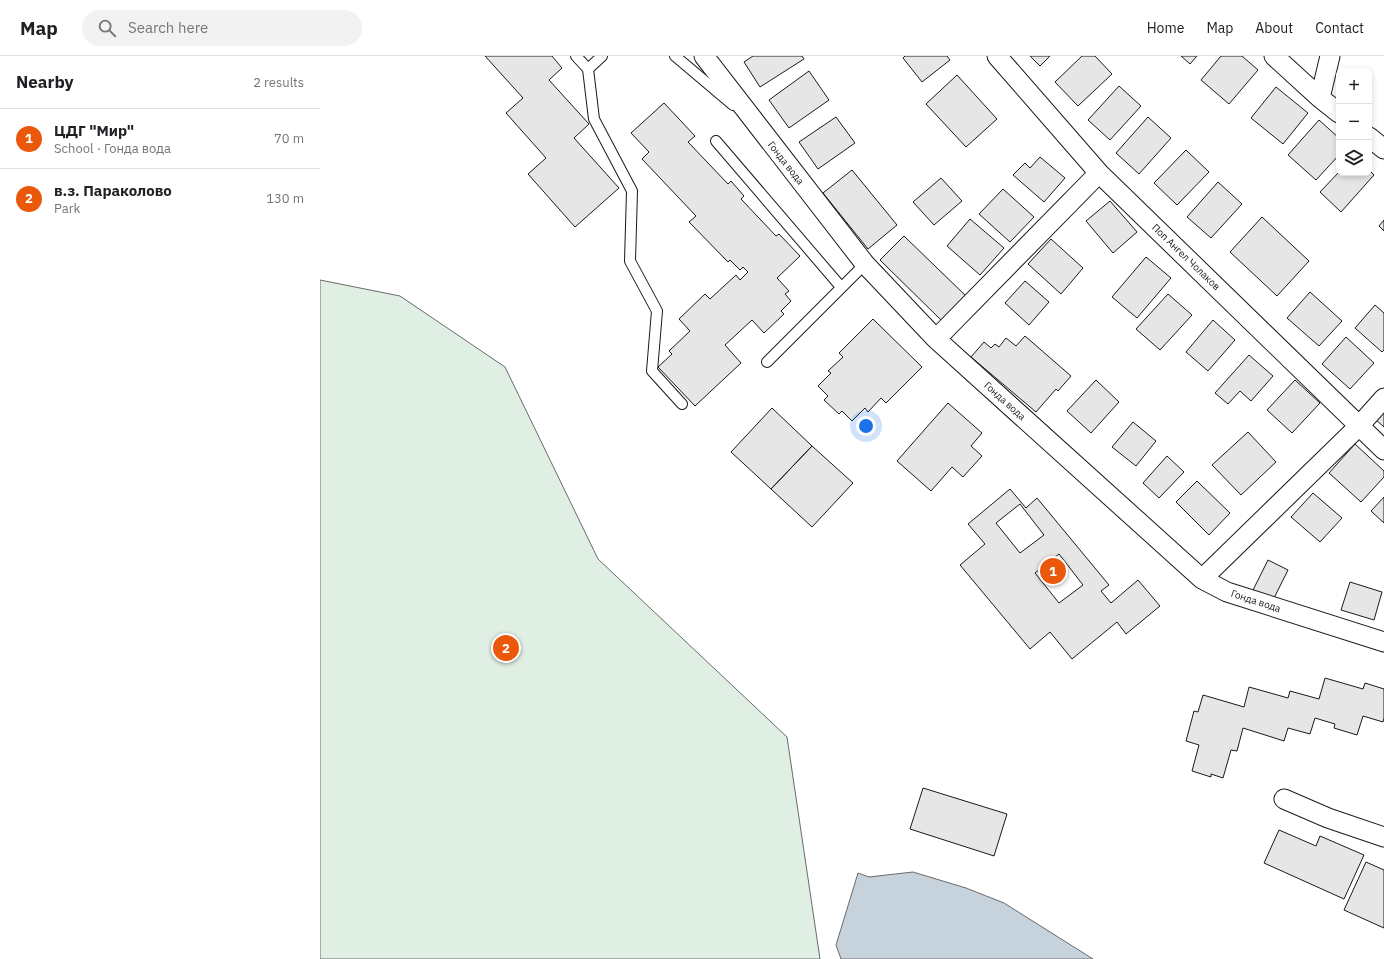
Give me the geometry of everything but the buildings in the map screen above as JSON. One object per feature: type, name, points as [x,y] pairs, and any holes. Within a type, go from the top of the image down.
[{"type":"street","name":"Гонда вода","points":[[704,56],[865,264],[936,339],[1202,579],[1227,592],[1384,642]]},
{"type":"street","name":"Поп Ангел Чолаков","points":[[997,56],[1099,173],[1384,450]]},
{"type":"street","points":[[1274,56],[1336,111]]},
{"type":"street","points":[[1320,98],[1330,56]]},
{"type":"street","points":[[1372,139],[1384,149]]},
{"type":"street","points":[[936,339],[1099,173]]},
{"type":"street","points":[[1202,579],[1359,426],[1384,398]]},
{"type":"street","points":[[1284,799],[1328,818],[1384,837]]},
{"type":"lane","points":[[576,56],[588,69],[594,119],[632,192],[630,261],[657,311],[652,371],[682,404]]},
{"type":"lane","points":[[588,69],[602,56]]},
{"type":"lane","points":[[675,56],[757,125]]},
{"type":"lane","points":[[716,141],[841,287]]},
{"type":"lane","points":[[767,362],[865,264]]},
{"type":"green space","points":[[320,280],[400,296],[505,367],[598,559],[787,737],[820,959],[320,959]]},
{"type":"shaded area","points":[[913,872],[966,888],[1004,903],[1093,959],[841,959],[836,945],[858,873],[869,877]]},
{"type":"place","name":"ЦДГ \"Мир\"","points":[[1053,571]]},
{"type":"place","name":"в.з. Параколово","points":[[506,648]]}]
